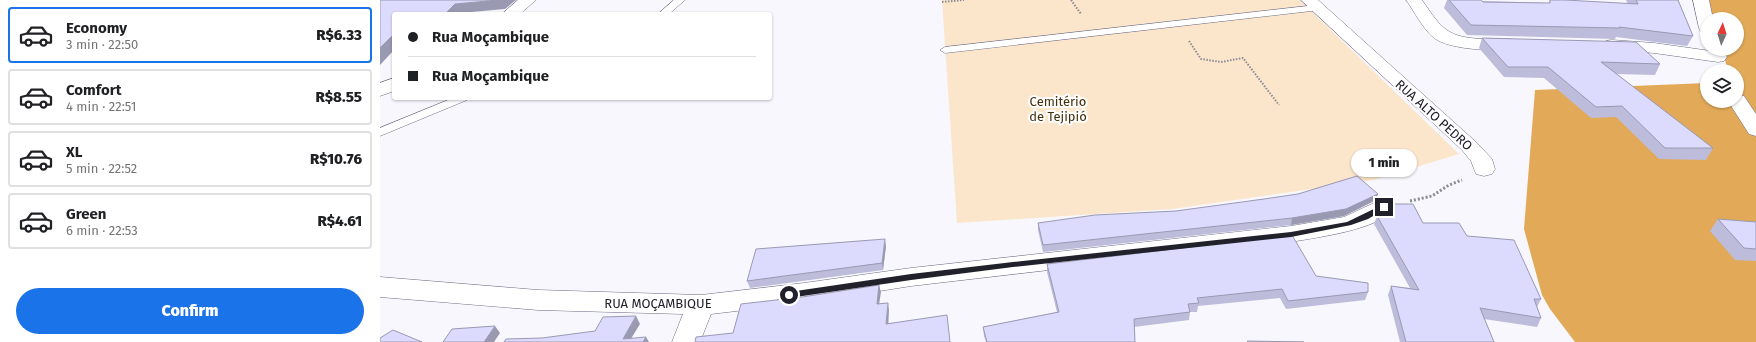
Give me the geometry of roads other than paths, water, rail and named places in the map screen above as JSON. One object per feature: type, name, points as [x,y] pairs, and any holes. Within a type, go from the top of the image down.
[{"type":"street","points":[[513,12],[528,0]]},
{"type":"street","points":[[1414,0],[1437,31],[1448,39],[1464,43],[1524,44]]},
{"type":"street","points":[[1701,0],[1704,12]]},
{"type":"street","name":"RUA ALTO PEDRO","points":[[1315,2],[1469,146],[1481,159],[1484,169]]},
{"type":"street","points":[[1592,45],[1654,48],[1719,59]]},
{"type":"street","points":[[380,90],[392,85]]},
{"type":"street","points":[[1742,108],[1756,130]]},
{"type":"street","name":"RUA MOÇAMBIQUE","points":[[380,287],[538,300],[701,305],[804,293],[1013,264],[1291,234],[1349,224],[1384,207]]},
{"type":"street","points":[[686,342],[701,305]]},
{"type":"lane","points":[[665,12],[680,0]]},
{"type":"lane","points":[[945,50],[1178,24],[1315,2]]},
{"type":"lane","points":[[380,132],[458,100]]},
{"type":"park label","name":"Cemitério de Tejipió","points":[[1058,108]]}]
